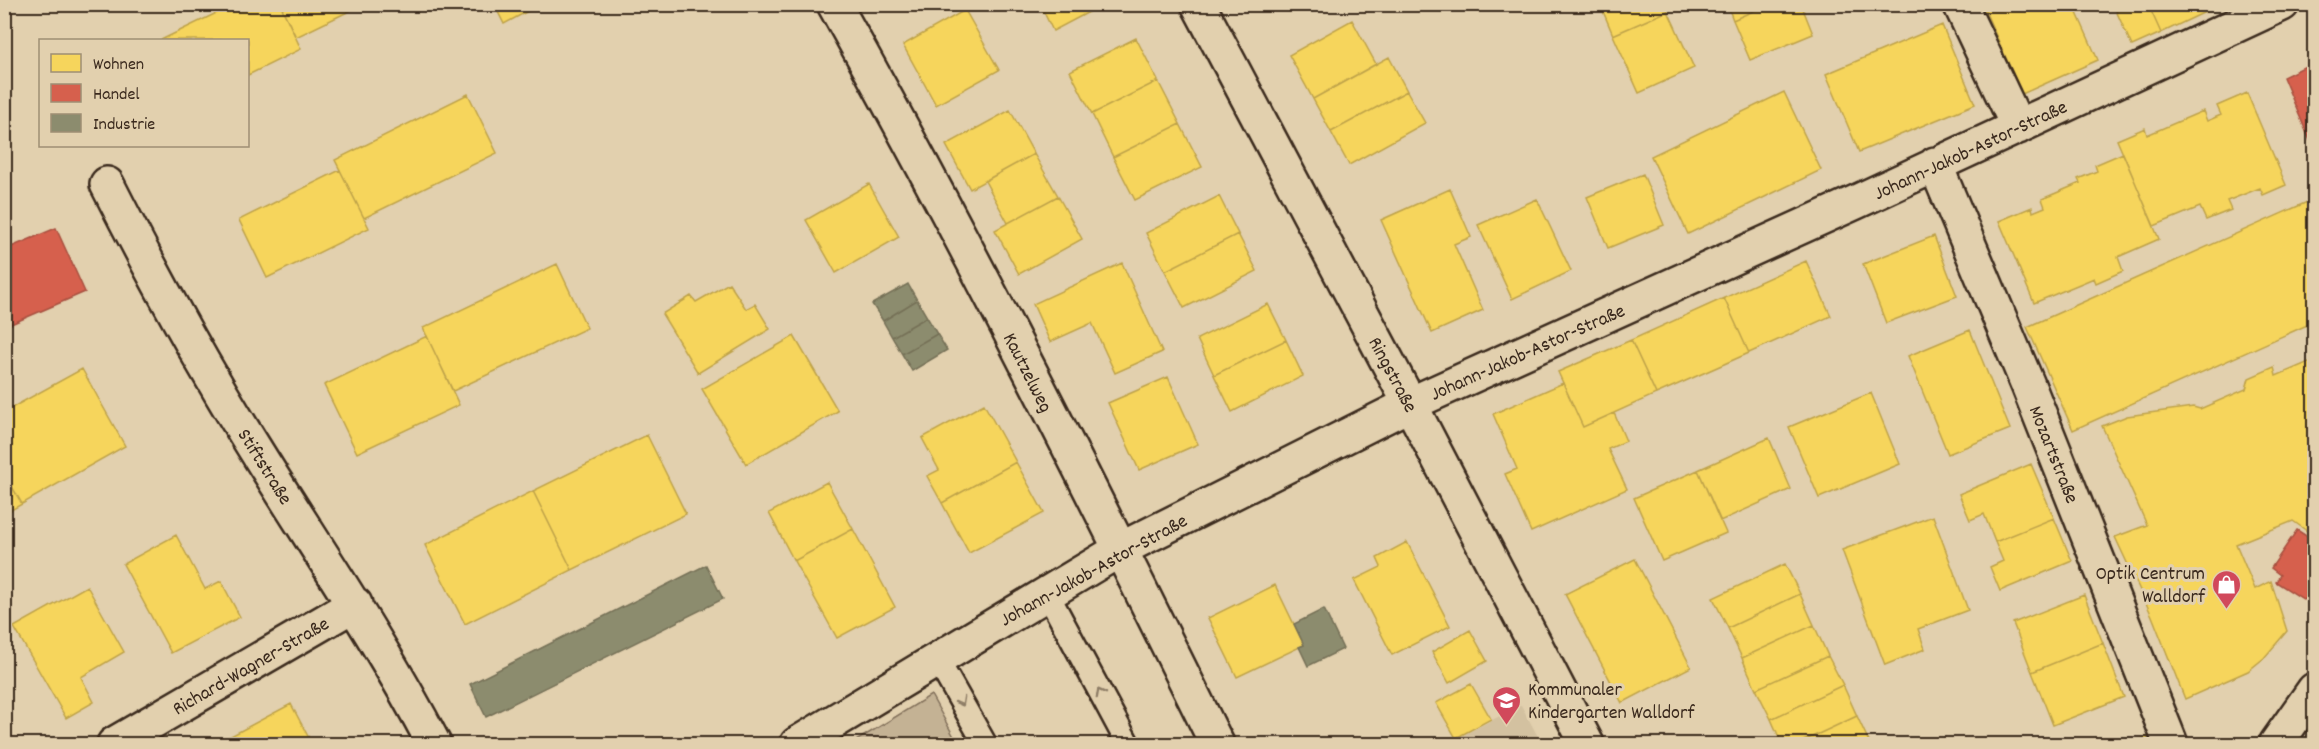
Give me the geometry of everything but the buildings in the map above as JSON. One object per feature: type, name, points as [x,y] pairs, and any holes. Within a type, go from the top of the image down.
[{"type":"street","name":"Kautzelweg","points":[[834,4],[900,123],[1121,549],[1217,744]]},
{"type":"street","name":"Ringstraße","points":[[1198,4],[1587,744]]},
{"type":"street","points":[[1960,4],[2018,127]]},
{"type":"street","name":"Johann-Jakob-Astor-Straße","points":[[797,744],[1121,549],[1410,404],[1856,202],[2282,4]]},
{"type":"street","name":"Mozartstraße","points":[[1935,164],[2028,385],[2171,744]]},
{"type":"street","name":"Stiftstraße","points":[[107,183],[158,284],[223,397],[355,604],[406,690],[434,744]]},
{"type":"street","name":"Richard-Wagner-Straße","points":[[114,744],[355,604]]},
{"type":"street","points":[[2276,744],[2312,700]]},
{"type":"lane","points":[[1047,593],[1128,744]]},
{"type":"lane","points":[[937,659],[985,744]]},
{"type":"shaded area","points":[[931,695],[958,744],[851,744]]},
{"type":"shaded area","name":"Kommunaler Kindergarten Walldorf","points":[[1521,705],[1542,744],[1446,744]]},
{"type":"place","name":"Optik Centrum Walldorf","points":[[2226,610]]},
{"type":"place","name":"Kommunaler Kindergarten Walldorf","points":[[1507,726]]}]
